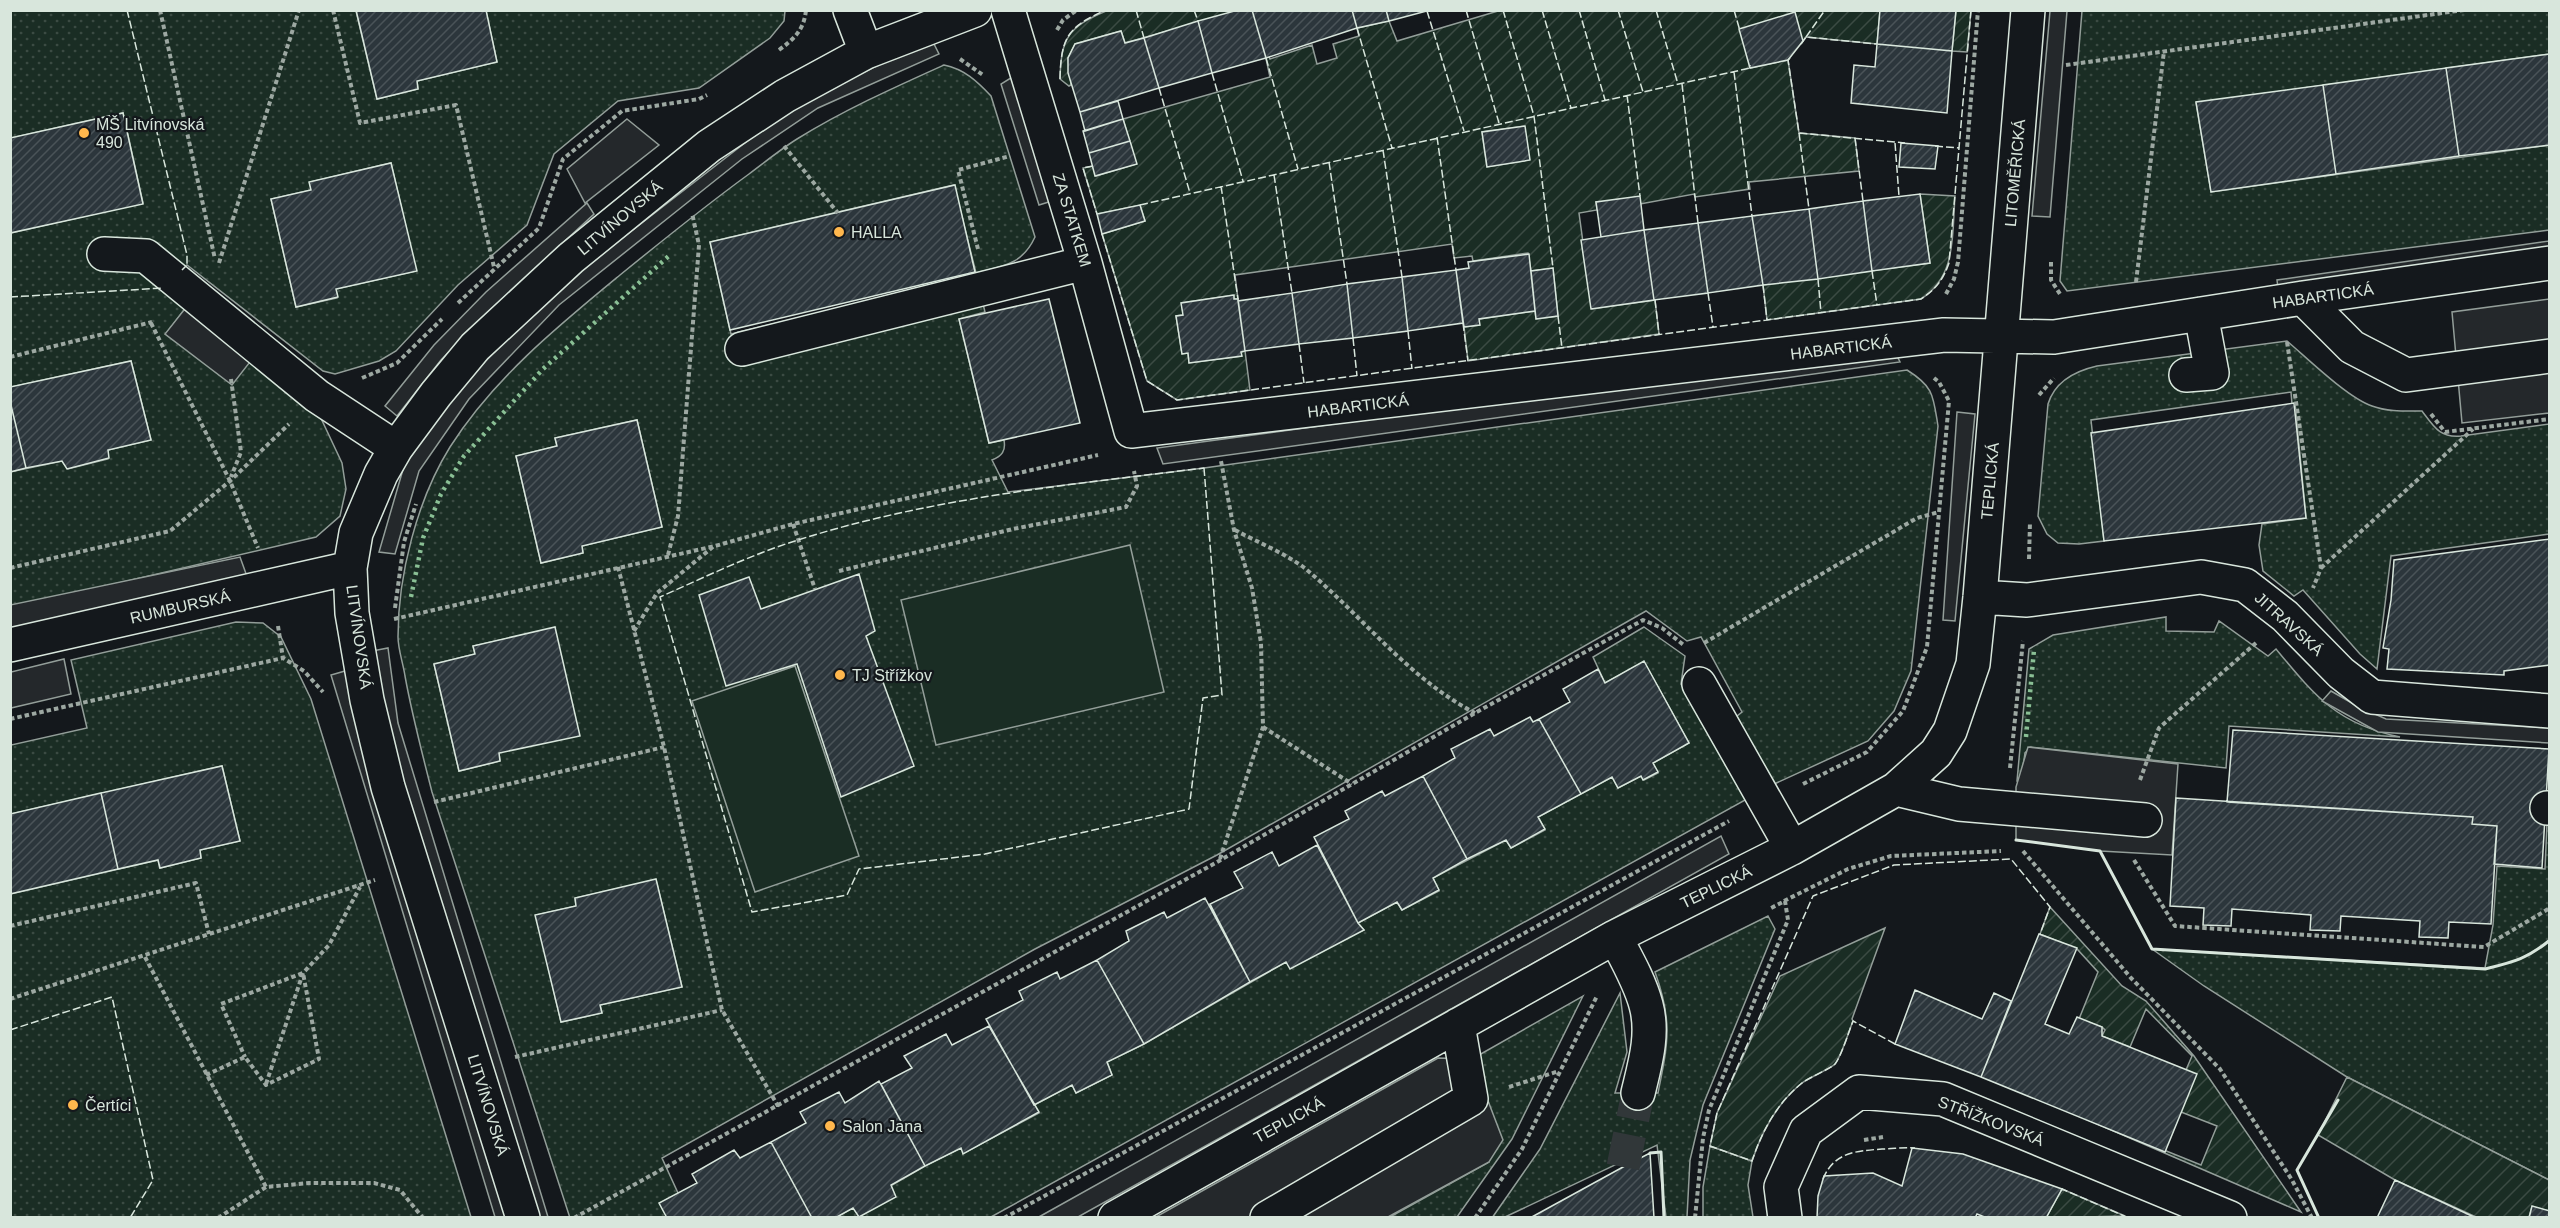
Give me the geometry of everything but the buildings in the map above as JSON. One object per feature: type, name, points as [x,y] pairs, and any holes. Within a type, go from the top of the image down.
[{"type":"street","points":[[850,10],[866,52]]},
{"type":"street","name":"LITVÍNOVSKÁ","points":[[523,1218],[388,788],[365,689],[352,613],[350,568],[356,533],[381,474],[396,448],[436,394],[475,347],[571,258],[709,146],[785,96],[866,52],[975,10]]},
{"type":"street","name":"ZA STATKEM","points":[[1008,10],[1085,263],[1131,432]]},
{"type":"street","name":"LITOMĚŘICKÁ","points":[[2002,336],[2028,10]]},
{"type":"street","points":[[104,254],[146,256],[317,396],[396,448]]},
{"type":"street","points":[[742,349],[1085,263]]},
{"type":"street","name":"HABARTICKÁ","points":[[1131,432],[1944,335],[2054,337],[2303,298],[2550,263]]},
{"type":"street","points":[[2303,298],[2352,347],[2406,375],[2550,356]]},
{"type":"street","points":[[2186,375],[2212,373],[2201,314]]},
{"type":"street","name":"TEPLICKÁ","points":[[1115,1218],[1615,937],[1779,855],[1896,789],[1936,753],[1950,731],[1972,664],[1980,597],[2002,336]]},
{"type":"street","name":"RUMBURSKÁ","points":[[10,645],[350,568]]},
{"type":"street","name":"JITRAVSKÁ","points":[[1980,597],[2027,600],[2201,577],[2245,585],[2285,616],[2341,673],[2372,698],[2550,711]]},
{"type":"street","points":[[1699,684],[1766,802],[1779,855]]},
{"type":"street","points":[[1896,789],[1959,804],[2135,819]]},
{"type":"street","points":[[1615,937],[1646,1005],[1649,1032],[1646,1063],[1638,1093]]},
{"type":"street","points":[[1267,1218],[1471,1100],[1458,1025]]},
{"type":"street","name":"STŘÍŽKOVSKÁ","points":[[1785,1218],[1781,1187],[1806,1131],[1859,1092],[1944,1099],[2230,1218]]},
{"type":"path","points":[[160,10],[218,270],[299,10]]},
{"type":"path","points":[[333,10],[360,123],[456,105],[494,267]]},
{"type":"path","points":[[778,50],[796,38],[805,21],[807,10]]},
{"type":"path","points":[[1053,38],[1063,20],[1077,10]]},
{"type":"path","points":[[1941,299],[1954,279],[1958,262],[1978,10]]},
{"type":"path","points":[[2066,65],[2464,10]]},
{"type":"path","points":[[2134,293],[2164,51]]},
{"type":"path","points":[[951,58],[960,59],[984,76]]},
{"type":"path","points":[[454,307],[494,267],[539,228],[563,159],[622,111],[699,99],[716,91]]},
{"type":"path","points":[[786,149],[838,213]]},
{"type":"path","points":[[978,250],[958,170],[1020,153]]},
{"type":"path","points":[[683,220],[701,205]]},
{"type":"path","points":[[668,555],[678,516],[699,245],[692,212]]},
{"type":"path","points":[[10,568],[170,531],[230,481],[317,396],[397,363],[446,315]]},
{"type":"path","points":[[221,318],[241,452],[230,481]]},
{"type":"path","points":[[10,357],[151,322],[230,481],[259,553]]},
{"type":"path","points":[[2296,342],[2286,335],[2321,568]]},
{"type":"path","points":[[2038,405],[2039,395],[2060,374]]},
{"type":"path","points":[[1004,1218],[1766,802],[1867,752],[1903,711],[1927,647],[1950,401],[1939,382]]},
{"type":"path","points":[[2427,408],[2445,432],[2550,419]]},
{"type":"path","points":[[1216,422],[1234,530],[1252,588],[1261,643],[1263,727],[1219,861]]},
{"type":"path","points":[[2474,429],[2321,568],[2314,586],[2285,616],[2207,688],[2159,728],[2135,819],[2123,842],[2175,927],[2484,947],[2550,908]]},
{"type":"path","points":[[394,618],[715,546],[793,524],[1096,456],[1131,432],[1137,486],[1126,507],[1013,529],[839,571]]},
{"type":"path","points":[[394,627],[404,542],[416,501]]},
{"type":"path","points":[[1701,645],[1917,518],[1939,512]]},
{"type":"path","points":[[2027,600],[2030,519]]},
{"type":"path","points":[[793,524],[815,589]]},
{"type":"path","points":[[1234,530],[1306,569],[1412,669],[1446,698],[1474,713]]},
{"type":"path","points":[[633,632],[657,593],[715,546]]},
{"type":"path","points":[[618,567],[664,747],[722,1010],[778,1106]]},
{"type":"path","points":[[574,1218],[1219,861],[1474,713],[1643,620],[1662,628],[1691,651]]},
{"type":"path","points":[[10,719],[283,658]]},
{"type":"path","points":[[1263,727],[1352,784]]},
{"type":"path","points":[[427,804],[664,747]]},
{"type":"path","points":[[2020,847],[2131,978],[2220,1069],[2292,1180],[2312,1218]]},
{"type":"path","points":[[1779,855],[1785,901],[1848,869],[1891,856],[2005,851]]},
{"type":"path","points":[[10,926],[196,883],[209,934]]},
{"type":"path","points":[[266,1085],[303,973],[329,945],[360,887]]},
{"type":"path","points":[[10,999],[326,898]]},
{"type":"path","points":[[145,957],[266,1187]]},
{"type":"path","points":[[266,1085],[244,1057],[221,1004],[303,973]]},
{"type":"path","points":[[266,1085],[319,1059],[303,973]]},
{"type":"path","points":[[505,1059],[722,1010]]},
{"type":"path","points":[[206,1075],[244,1057]]},
{"type":"path","points":[[1471,1100],[1560,1071]]},
{"type":"path","points":[[1853,1142],[1888,1137]]},
{"type":"path","points":[[218,1218],[266,1187],[309,1183],[374,1182],[400,1190],[423,1218]]},
{"type":"green space","points":[[11,11],[356,11],[377,99],[418,89],[417,81],[497,62],[486,11],[785,11],[784,21],[770,38],[699,88],[618,101],[554,154],[527,225],[458,285],[396,351],[379,361],[335,374],[323,371],[187,265],[173,279],[187,306],[166,334],[254,356],[318,412],[342,463],[346,489],[340,516],[316,537],[11,608],[10,472],[62,461],[68,469],[108,459],[108,450],[151,440],[131,361],[11,387],[11,233],[143,203],[123,113],[11,138]],"holes":[[[391,163],[416,271],[336,289],[337,298],[296,307],[271,199],[311,190],[310,182]]]},
{"type":"green space","points":[[1106,11],[1238,11],[1125,43],[1121,31],[1075,44],[1068,58],[1071,85],[1069,86],[1060,79],[1065,44],[1075,29]]},
{"type":"green space","points":[[1498,11],[1880,11],[1877,44],[1806,37],[1803,41],[1750,68],[1788,60],[1799,133],[1855,138],[1859,171],[1749,182],[1750,189],[1695,197],[1694,194],[1640,204],[1596,202],[1597,210],[1579,213],[1592,309],[1655,300],[1659,334],[1468,361],[1464,327],[1479,325],[1479,319],[1535,311],[1536,319],[1558,316],[1553,268],[1531,271],[1528,253],[1473,261],[1472,256],[1454,258],[1452,244],[1235,275],[1238,299],[1234,299],[1233,295],[1182,303],[1183,315],[1176,316],[1182,354],[1188,353],[1189,363],[1241,356],[1241,352],[1245,351],[1250,390],[1177,400],[1147,381],[1102,234],[1145,221],[1140,205],[1097,214],[1083,168],[1093,166],[1096,176],[1136,164],[1123,119],[1270,77],[1265,54],[1268,54],[1270,59],[1312,45],[1317,64],[1337,58],[1333,44],[1359,36],[1357,28],[1389,21],[1397,41]],"holes":[[[1524,126],[1529,160],[1487,167],[1482,132]]]},
{"type":"green space","points":[[1956,11],[1971,11],[1967,52],[1952,51]]},
{"type":"green space","points":[[2082,11],[2549,11],[2549,54],[2196,103],[2211,192],[2549,145],[2549,230],[2067,291],[2060,281]]},
{"type":"green space","points":[[944,65],[970,76],[991,96],[1035,237],[1030,246],[1011,263],[976,273],[954,185],[710,242],[731,334],[976,275],[985,312],[959,319],[989,443],[1004,440],[1002,453],[992,460],[1008,492],[1204,468],[1907,370],[1923,382],[1931,393],[1938,426],[1911,671],[1894,711],[1868,741],[1772,785],[1732,720],[1742,712],[1701,637],[1687,641],[1646,611],[1217,855],[1035,949],[662,1158],[678,1193],[667,1217],[570,1218],[432,792],[411,705],[399,646],[399,613],[406,564],[419,514],[438,468],[467,422],[486,398],[528,354],[573,314],[684,223],[791,143],[851,109]],"holes":[[[637,420],[662,527],[582,546],[583,553],[541,563],[516,456],[557,446],[555,438]],[[555,628],[499,753],[500,761],[459,771],[434,664],[475,654],[473,646]],[[656,880],[682,987],[600,1005],[602,1013],[561,1022],[536,915],[576,906],[575,898]]]},
{"type":"green space","points":[[1920,194],[1955,196],[1952,240],[1947,267],[1933,290],[1921,299],[1767,320],[1763,285],[1930,263]]},
{"type":"green space","points":[[2287,341],[2328,377],[2362,402],[2397,411],[2422,411],[2438,430],[2448,435],[2461,436],[2549,424],[2549,534],[2391,556],[2377,669],[2360,654],[2303,590],[2294,596],[2263,571],[2259,545],[2262,524],[2306,518],[2295,403],[2292,404],[2291,392],[2091,420],[2104,541],[2079,544],[2058,543],[2047,534],[2038,516],[2048,404],[2056,389],[2067,378],[2097,366]]},
{"type":"green space","points":[[1130,545],[1164,692],[936,745],[901,600]]},
{"type":"green space","points":[[2166,617],[2166,631],[2214,632],[2219,621],[2268,656],[2276,649],[2316,694],[2343,716],[2378,731],[2400,737],[2229,726],[2226,768],[2030,747],[2025,753],[2021,781],[2017,781],[2029,649],[2053,635]]},
{"type":"green space","points":[[236,622],[263,623],[281,637],[311,699],[471,1217],[11,1217],[10,894],[158,860],[160,868],[201,858],[200,850],[240,841],[222,766],[11,814],[11,745],[87,728],[71,660]]},
{"type":"green space","points":[[1644,627],[1685,656],[1681,684],[1747,799],[991,1217],[835,1218],[925,1166],[961,1148],[964,1153],[1039,1113],[1034,1105],[1072,1085],[1076,1093],[1112,1075],[1107,1062],[1144,1044],[1286,962],[1364,930],[1358,923],[1397,902],[1402,910],[1439,891],[1433,878],[1506,840],[1511,848],[1545,830],[1538,817],[1612,777],[1618,788],[1641,776],[1644,780],[1658,773],[1653,763],[1689,743],[1644,662],[1605,683],[1593,657]]},
{"type":"green space","points":[[795,666],[859,856],[755,892],[692,701]]},
{"type":"green space","points":[[2547,823],[2549,824],[2549,1180],[2347,1077],[2204,986],[2152,949],[2485,968],[2493,925],[2497,866],[2545,869]]},
{"type":"green space","points":[[2050,907],[2122,986],[2146,1001],[2194,1056],[2301,1212],[2072,1113],[2201,1165],[2217,1126],[2181,1112],[2186,1070],[2192,1056],[2146,1009],[2130,1047],[2102,1036],[2105,1030],[2102,1027],[2079,1019],[2098,972],[2077,949],[2040,934]]},
{"type":"green space","points":[[1768,916],[1775,929],[1703,1105],[1690,1160],[1687,1217],[1666,1217],[1657,1145],[1505,1217],[1492,1218],[1540,1149],[1620,993],[1627,1052],[1615,1093],[1658,1093],[1667,1032],[1661,990],[1655,972]]},
{"type":"green space","points":[[1885,928],[1845,1044],[1835,1064],[1802,1083],[1785,1099],[1766,1128],[1752,1161],[1710,1146],[1717,1113],[1780,976]]},
{"type":"green space","points":[[1583,996],[1512,1139],[1457,1217],[1388,1218],[1489,1162],[1472,1059]]},
{"type":"green space","points":[[2347,1077],[2549,1180],[2549,1211],[2532,1207],[2529,1217],[2476,1217],[2395,1180],[2318,1135]]},
{"type":"green space","points":[[1710,1146],[1752,1161],[1748,1185],[1753,1217],[1703,1217],[1703,1187]]},
{"type":"green space","points":[[2062,1189],[2125,1216],[2046,1218]]},
{"type":"shaded area","points":[[2050,11],[2067,11],[2050,217],[2032,216]]},
{"type":"shaded area","points":[[932,40],[939,54],[818,108],[742,159],[559,305],[469,399],[419,471],[395,554],[379,552],[404,466],[460,387],[554,291],[750,139],[815,95]]},
{"type":"shaded area","points":[[1014,76],[1052,201],[1039,205],[1001,84]]},
{"type":"shaded area","points":[[627,119],[659,145],[585,203],[567,169]]},
{"type":"shaded area","points":[[587,203],[594,214],[486,314],[441,360],[397,416],[385,406],[434,345],[486,292]]},
{"type":"shaded area","points":[[2549,241],[2549,257],[2279,297],[2277,280]]},
{"type":"shaded area","points":[[195,296],[260,349],[232,385],[165,334]]},
{"type":"shaded area","points":[[2549,299],[2549,413],[2462,423],[2452,312]]},
{"type":"shaded area","points":[[1893,348],[1900,362],[1163,464],[1157,448]]},
{"type":"shaded area","points":[[1957,412],[1975,414],[1955,621],[1943,620]]},
{"type":"shaded area","points":[[240,557],[249,582],[11,636],[10,605]]},
{"type":"shaded area","points":[[388,648],[398,723],[548,1217],[535,1217],[387,734],[372,651]]},
{"type":"shaded area","points":[[64,659],[71,694],[11,708],[11,672]]},
{"type":"shaded area","points":[[345,671],[508,1217],[495,1217],[331,675]]},
{"type":"shaded area","points":[[2331,691],[2386,719],[2549,728],[2549,743],[2378,732],[2322,701]]},
{"type":"shaded area","points":[[2028,747],[2178,764],[2172,855],[2100,851],[2016,840],[2016,787]]},
{"type":"shaded area","points":[[1721,836],[1729,854],[1078,1217],[1037,1218]]},
{"type":"shaded area","points":[[1438,1058],[1472,1059],[1503,1140],[1489,1162],[1388,1217],[1154,1218]]},
{"type":"tunnel","points":[[1623,1167],[1638,1093]]},
{"type":"hedge","points":[[411,597],[423,538],[441,494],[464,456],[543,369],[671,254]]},
{"type":"hedge","points":[[2026,737],[2034,650]]},
{"type":"fence","points":[[127,10],[187,255],[187,265],[182,270]]},
{"type":"fence","points":[[1060,79],[1062,53],[1069,36],[1082,22],[1106,10]]},
{"type":"fence","points":[[1136,10],[1144,38]]},
{"type":"fence","points":[[1194,10],[1198,21]]},
{"type":"fence","points":[[1466,10],[1499,123]]},
{"type":"fence","points":[[1503,10],[1534,116],[1553,268]]},
{"type":"fence","points":[[1542,10],[1571,108]]},
{"type":"fence","points":[[1579,10],[1605,100]]},
{"type":"fence","points":[[1618,10],[1643,92]]},
{"type":"fence","points":[[1656,10],[1678,84]]},
{"type":"fence","points":[[1734,10],[1740,31]]},
{"type":"fence","points":[[1806,37],[1825,10]]},
{"type":"fence","points":[[1102,234],[1147,381],[1177,400],[1921,299],[1938,284],[1949,263],[1971,10]]},
{"type":"fence","points":[[1427,11],[1464,131]]},
{"type":"fence","points":[[1357,28],[1392,148]]},
{"type":"fence","points":[[1801,44],[1806,37],[1877,44]]},
{"type":"fence","points":[[1266,58],[1298,169]]},
{"type":"fence","points":[[1790,58],[1788,60],[1799,133],[1905,143]]},
{"type":"fence","points":[[1140,205],[1750,68],[1750,65]]},
{"type":"fence","points":[[1734,72],[1752,216]]},
{"type":"fence","points":[[1212,73],[1243,181]]},
{"type":"fence","points":[[1682,84],[1698,223]]},
{"type":"fence","points":[[1159,88],[1190,193]]},
{"type":"fence","points":[[1627,95],[1640,196]]},
{"type":"fence","points":[[1799,133],[1809,209]]},
{"type":"fence","points":[[1437,137],[1456,270]]},
{"type":"fence","points":[[1855,138],[1863,201]]},
{"type":"fence","points":[[1895,143],[1899,196]]},
{"type":"fence","points":[[1935,146],[1959,148]]},
{"type":"fence","points":[[1383,150],[1402,277]]},
{"type":"fence","points":[[1329,162],[1347,284]]},
{"type":"fence","points":[[1093,166],[1083,168],[1097,214]]},
{"type":"fence","points":[[1274,175],[1292,293]]},
{"type":"fence","points":[[1221,186],[1238,299]]},
{"type":"fence","points":[[1872,271],[1877,305]]},
{"type":"fence","points":[[1818,279],[1821,313]]},
{"type":"fence","points":[[1763,285],[1767,320]]},
{"type":"fence","points":[[10,297],[163,288]]},
{"type":"fence","points":[[1708,293],[1713,327]]},
{"type":"fence","points":[[1655,300],[1659,334]]},
{"type":"fence","points":[[1558,316],[1562,348]]},
{"type":"fence","points":[[1463,323],[1468,361]]},
{"type":"fence","points":[[1408,331],[1412,369]]},
{"type":"fence","points":[[1353,338],[1357,376]]},
{"type":"fence","points":[[1299,344],[1304,383]]},
{"type":"fence","points":[[1204,468],[1222,695],[1203,698],[1189,809],[985,854],[859,869],[847,895],[752,912],[660,597],[763,552],[798,540],[898,513],[999,495],[1204,468]]},
{"type":"fence","points":[[1895,1044],[1853,1021],[1835,1064],[1802,1083],[1785,1099],[1766,1128],[1752,1161],[1710,1146],[1717,1113],[1813,896],[1894,865],[2011,859],[2050,907],[2040,934]]},
{"type":"fence","points":[[10,1030],[112,997],[153,1180],[130,1218]]},
{"type":"fence","points":[[1823,1179],[1833,1163],[1855,1152],[1915,1148]]},
{"type":"fence","points":[[2061,1191],[2062,1189],[2129,1218]]},
{"type":"wall","points":[[2016,840],[2100,851],[2152,949],[2485,969],[2519,959],[2534,952],[2550,940]]},
{"type":"wall","points":[[2319,1218],[2297,1170],[2338,1100]]},
{"type":"wall","points":[[1650,1153],[1661,1152],[1664,1218]]},
{"type":"place","name":"MŠ Litvínovská 490","points":[[84,133]]},
{"type":"place","name":"HALLA","points":[[839,232]]},
{"type":"place","name":"TJ Střížkov","points":[[840,675]]},
{"type":"place","name":"Čertíci","points":[[73,1105]]},
{"type":"place","name":"Salon Jana","points":[[830,1126]]}]
